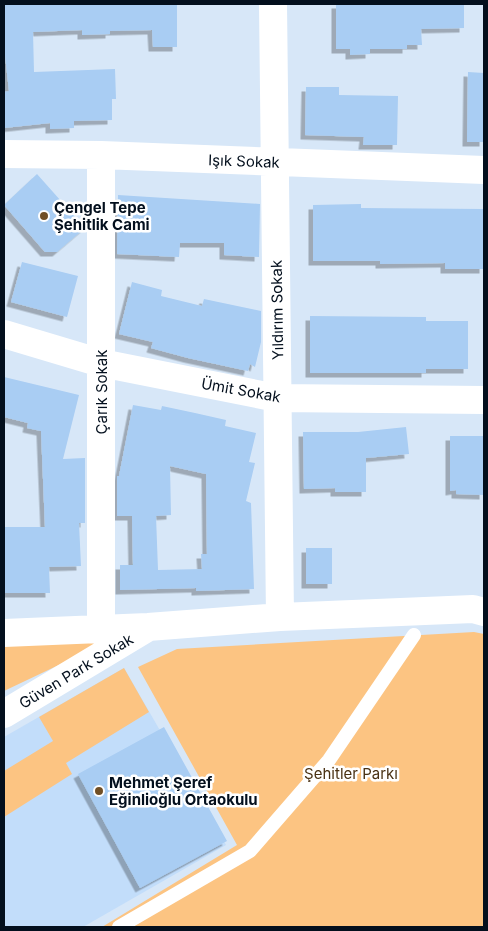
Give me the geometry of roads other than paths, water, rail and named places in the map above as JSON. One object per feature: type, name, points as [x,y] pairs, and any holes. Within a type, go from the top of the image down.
[{"type":"street","name":"Yıldırım Sokak","points":[[273,4],[280,617]]},
{"type":"street","name":"Işık Sokak","points":[[4,154],[101,155],[484,170]]},
{"type":"street","name":"Çarık Sokak","points":[[101,155],[101,629]]},
{"type":"street","name":"Ümit Sokak","points":[[4,334],[101,363],[278,398],[484,400]]},
{"type":"street","points":[[4,633],[148,627],[280,617],[474,610],[484,612]]},
{"type":"street","name":"Güven Park Sokak","points":[[4,714],[148,627]]},
{"type":"lane","points":[[120,927],[250,851],[329,760],[414,635]]},
{"type":"place","name":"Çengel Tepe Şehitlik Cami","points":[[44,216]]},
{"type":"place","name":"Mehmet Şeref Eğinlioğlu Ortaokulu","points":[[99,791]]},
{"type":"park label","name":"Şehitler Parkı","points":[[351,773]]}]
